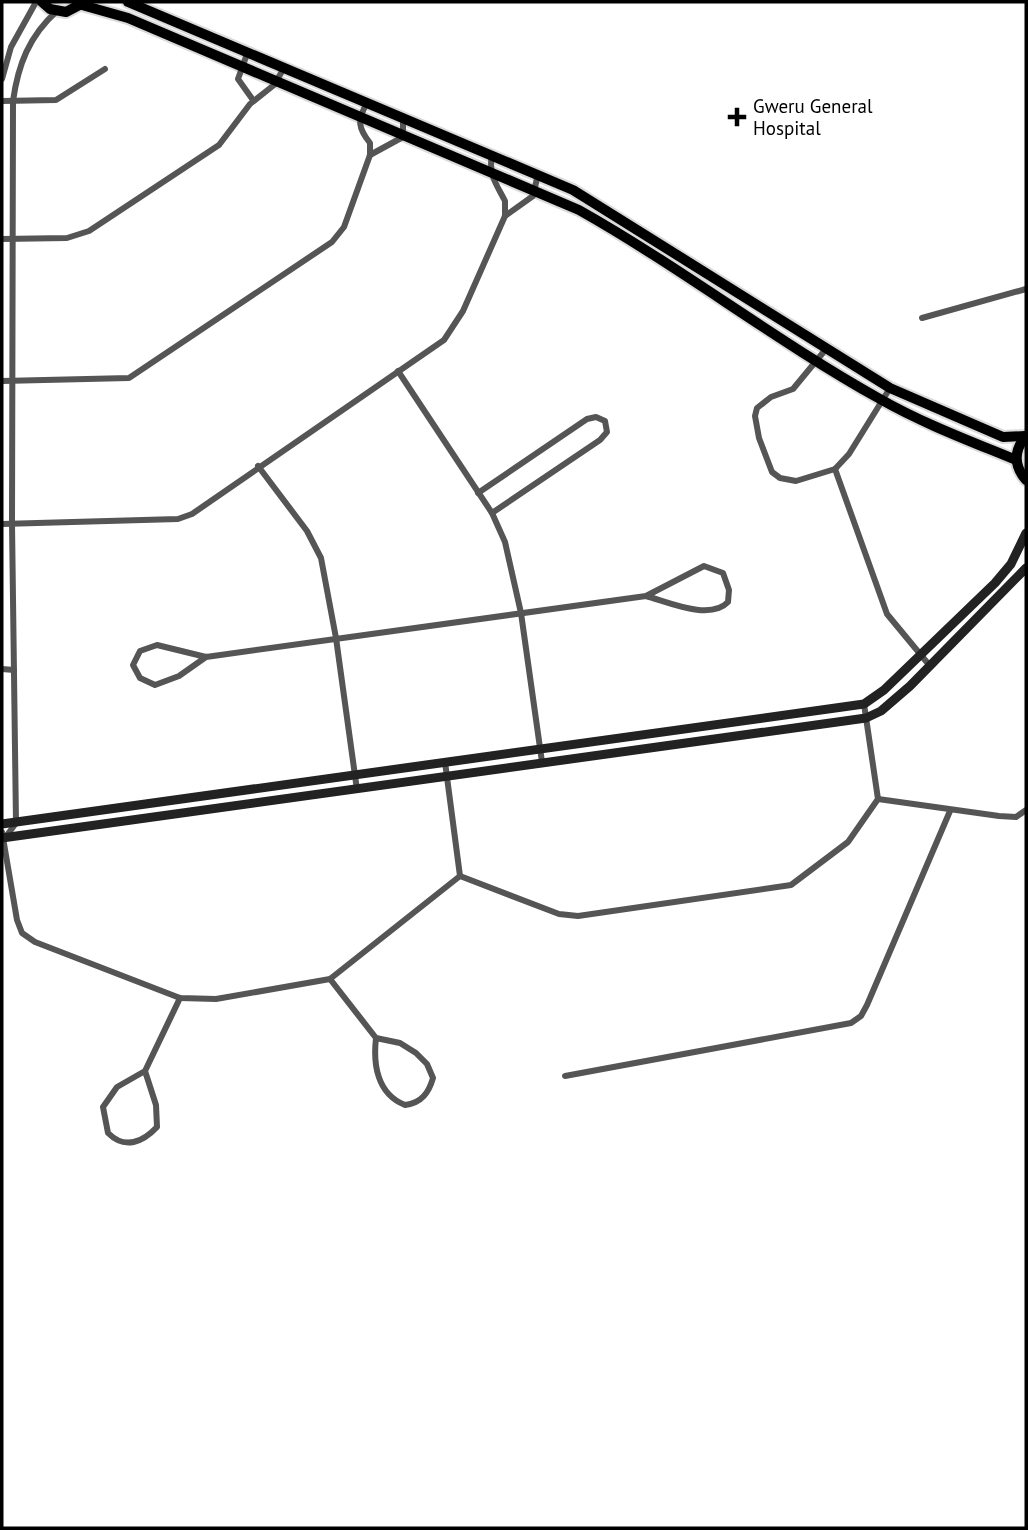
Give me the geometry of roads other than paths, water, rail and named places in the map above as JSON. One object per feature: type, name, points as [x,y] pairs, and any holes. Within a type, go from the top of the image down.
[{"type":"highway","points":[[42,2],[57,11],[66,12],[83,4],[128,18],[535,189],[579,210],[651,252],[817,362],[882,401],[1016,460]]},
{"type":"highway","points":[[128,2],[572,190],[890,388],[1003,437],[1026,436]]},
{"type":"highway","points":[[651,252],[657,241]]},
{"type":"highway","points":[[721,298],[728,286]]},
{"type":"highway","points":[[781,338],[788,325]]},
{"type":"highway","points":[[1026,436],[1018,447],[1016,460],[1019,472],[1026,480]]},
{"type":"main road","points":[[2,824],[864,704],[920,656],[976,602],[1011,564],[1026,533]]},
{"type":"main road","points":[[3,836],[357,790],[866,718],[881,711],[930,666],[1026,571]]},
{"type":"street","points":[[2,79],[11,47],[36,2]]},
{"type":"street","points":[[57,11],[36,34],[23,59],[13,101],[12,524],[16,823],[3,836],[17,920],[22,933],[35,942],[180,998],[216,999],[330,979],[460,876]]},
{"type":"street","points":[[247,54],[238,79],[253,100]]},
{"type":"street","points":[[2,239],[67,238],[89,231],[219,145],[253,100],[276,81],[284,68]]},
{"type":"street","points":[[2,101],[56,100],[105,69]]},
{"type":"street","points":[[2,381],[118,379],[140,372],[332,242],[344,227],[370,155],[370,144],[360,129],[360,115],[367,102]]},
{"type":"street","points":[[370,155],[405,134],[402,117]]},
{"type":"street","points":[[2,524],[178,519],[191,514],[452,332],[505,216],[505,201],[497,190],[491,170],[492,154]]},
{"type":"street","points":[[505,216],[529,200],[538,174]]},
{"type":"street","points":[[922,318],[1026,289]]},
{"type":"street","points":[[826,349],[793,389],[763,402],[755,416],[768,465],[780,478],[796,481],[835,469],[849,454],[890,388]]},
{"type":"street","points":[[398,370],[492,513],[505,542],[521,613],[542,762]]},
{"type":"street","points":[[478,493],[587,419],[596,417],[605,421],[607,432],[600,440],[492,513]]},
{"type":"street","points":[[258,466],[315,544],[327,582],[357,790]]},
{"type":"street","points":[[835,469],[881,602],[894,624],[930,666]]},
{"type":"street","points":[[1011,564],[1026,571]]},
{"type":"street","points":[[206,657],[167,682],[155,685],[140,678],[133,665],[140,651],[157,645],[206,657],[646,596],[704,566],[723,573],[729,590],[728,601],[716,610],[698,609],[646,596]]},
{"type":"street","points":[[2,669],[14,670]]},
{"type":"street","points":[[460,876],[559,914],[578,916],[790,885],[848,842],[878,800],[864,704]]},
{"type":"street","points":[[446,762],[460,876]]},
{"type":"street","points":[[878,800],[1009,817],[1021,815],[1026,810]]},
{"type":"street","points":[[565,1076],[851,1023],[867,1005],[950,811]]},
{"type":"street","points":[[330,979],[376,1038],[376,1070],[388,1095],[405,1105],[419,1101],[429,1091],[433,1077],[427,1064],[400,1043],[376,1038]]},
{"type":"street","points":[[145,1070],[156,1105],[157,1127],[148,1137],[133,1144],[124,1143],[108,1133],[103,1107],[117,1087],[145,1070],[180,998]]},
{"type":"place","name":"Gweru General Hospital","points":[[737,117]]}]
